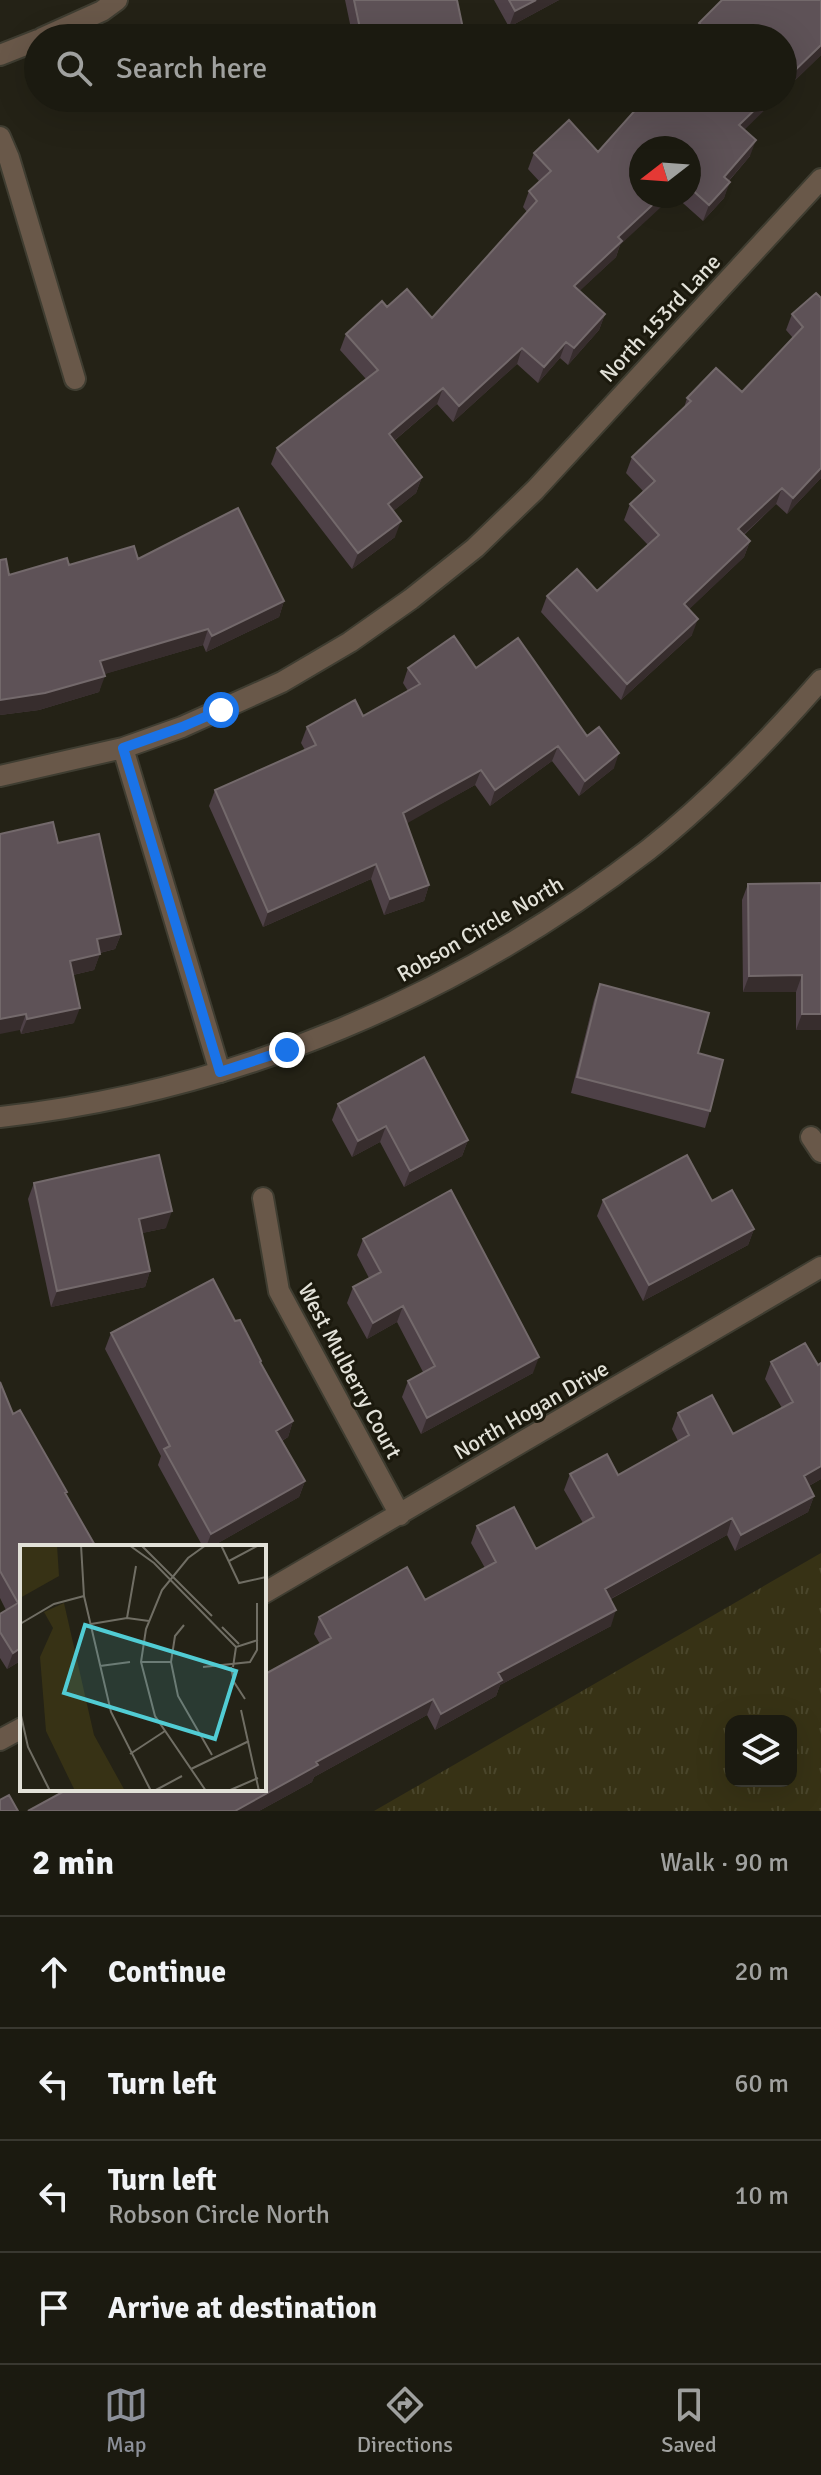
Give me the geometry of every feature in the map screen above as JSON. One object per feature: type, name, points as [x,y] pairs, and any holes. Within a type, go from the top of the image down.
[{"type":"street","points":[[73,24],[102,11],[117,0]]},
{"type":"street","points":[[0,55],[24,45]]},
{"type":"street","points":[[0,137],[75,379]]},
{"type":"street","name":"North 153rd Lane","points":[[0,776],[123,748],[182,727],[282,682],[350,642],[411,599],[475,548],[535,490],[821,179]]},
{"type":"street","name":"Robson Circle North","points":[[0,1117],[51,1112],[118,1099],[220,1072],[287,1050],[424,993],[507,946],[587,895],[650,848],[768,741],[821,680]]},
{"type":"street","points":[[123,748],[220,1072]]},
{"type":"street","name":"West Mulberry Court","points":[[263,1198],[279,1291],[400,1515]]},
{"type":"street","name":"North Hogan Drive","points":[[266,1592],[821,1267]]},
{"type":"street","points":[[0,1740],[20,1729]]},
{"type":"green space","points":[[821,1553],[821,1811],[374,1811]]},
{"type":"building","points":[[354,0],[457,0],[462,24],[359,24]]},
{"type":"building","points":[[509,0],[536,0],[515,11]]},
{"type":"building","points":[[722,0],[821,0],[821,45],[797,68],[797,24],[699,23]]},
{"type":"building","points":[[634,112],[752,112],[739,125],[756,140],[724,177],[730,182],[709,205],[701,198],[701,136],[629,136],[629,208],[649,208],[618,237],[622,241],[574,286],[605,314],[574,348],[566,342],[544,367],[522,348],[459,406],[443,388],[389,434],[422,477],[388,504],[401,521],[358,553],[277,448],[378,370],[346,334],[382,301],[387,307],[407,289],[432,318],[537,201],[529,191],[551,171],[534,153],[569,120],[598,152]]},
{"type":"building","points":[[816,293],[821,298],[821,468],[793,498],[782,488],[738,529],[750,541],[684,604],[698,619],[627,684],[547,596],[577,569],[597,591],[659,535],[630,504],[655,481],[632,457],[691,401],[687,398],[716,368],[742,392],[803,327],[792,314]]},
{"type":"building","points":[[238,508],[284,601],[212,636],[208,629],[100,661],[105,676],[45,693],[0,700],[0,560],[6,559],[9,575],[67,558],[69,565],[134,546],[138,559]]},
{"type":"building","points":[[454,636],[476,668],[518,638],[587,736],[599,727],[619,753],[585,781],[558,746],[495,790],[481,770],[403,813],[429,885],[390,899],[376,864],[268,912],[215,790],[316,745],[307,727],[355,700],[363,716],[420,684],[408,668]]},
{"type":"building","points":[[53,822],[58,843],[99,834],[121,934],[97,939],[100,954],[70,961],[80,1008],[27,1019],[26,1014],[0,1019],[0,834]]},
{"type":"building","points":[[821,883],[821,1014],[802,1014],[802,975],[749,976],[748,884]]},
{"type":"building","points":[[600,984],[709,1013],[698,1053],[723,1060],[710,1111],[577,1077]]},
{"type":"building","points":[[424,1057],[468,1140],[410,1171],[386,1126],[358,1141],[338,1104]]},
{"type":"building","points":[[159,1155],[172,1211],[139,1219],[150,1271],[57,1291],[34,1183]]},
{"type":"building","points":[[687,1155],[712,1201],[732,1190],[754,1229],[649,1285],[603,1200]]},
{"type":"building","points":[[451,1190],[539,1357],[427,1418],[408,1381],[435,1366],[403,1306],[373,1323],[353,1287],[381,1272],[363,1239]]},
{"type":"building","points":[[213,1279],[235,1321],[240,1320],[293,1421],[276,1431],[305,1481],[211,1534],[164,1449],[170,1446],[111,1333]]},
{"type":"building","points":[[805,1343],[818,1365],[821,1363],[821,1466],[804,1476],[814,1496],[741,1535],[732,1518],[605,1589],[616,1610],[498,1673],[502,1680],[441,1714],[433,1699],[316,1762],[318,1765],[235,1811],[28,1811],[64,1791],[266,1791],[266,1671],[331,1638],[319,1617],[407,1567],[425,1600],[496,1562],[477,1526],[514,1507],[536,1549],[594,1517],[570,1474],[607,1454],[618,1475],[689,1435],[678,1413],[712,1395],[733,1434],[793,1402],[771,1362]]},
{"type":"building","points":[[0,1382],[13,1414],[20,1410],[95,1545],[20,1545],[20,1648],[13,1653],[0,1632],[0,1614],[18,1603],[0,1571]]},
{"type":"building","points":[[9,1795],[18,1811],[0,1811],[0,1800]]},
{"type":"route","points":[[221,710],[123,748],[220,1072],[287,1050]]}]
